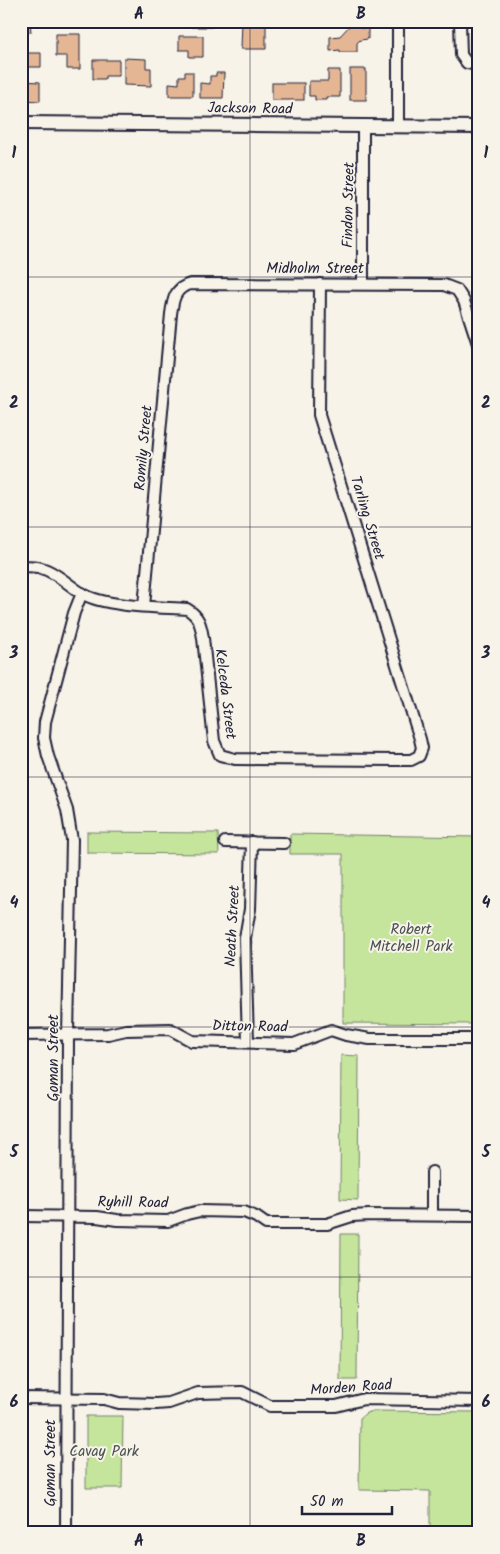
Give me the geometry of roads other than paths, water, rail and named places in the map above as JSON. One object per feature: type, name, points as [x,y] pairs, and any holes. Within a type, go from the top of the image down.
[{"type":"street","points":[[398,21],[398,127]]},
{"type":"street","points":[[460,21],[461,56],[467,63],[479,65]]},
{"type":"street","name":"Jackson Road","points":[[21,123],[479,127]]},
{"type":"street","name":"Findon Street","points":[[363,284],[364,127]]},
{"type":"street","name":"Midholm Street","points":[[176,293],[184,285],[190,284],[444,285],[457,290],[464,301],[479,347]]},
{"type":"street","name":"Tarling Street","points":[[320,284],[320,415],[420,739],[422,748],[419,756]]},
{"type":"street","name":"Romily Street","points":[[144,606],[172,301],[176,293]]},
{"type":"street","name":"Kelceda Street","points":[[21,567],[44,569],[61,577],[82,593],[96,600],[186,609],[192,612],[200,622],[214,741],[220,755],[234,759],[388,760],[411,760],[419,756]]},
{"type":"street","name":"Goman Street","points":[[66,1533],[68,1035],[72,840],[67,810],[48,756],[44,738],[45,722],[74,614],[82,593]]},
{"type":"street","points":[[225,842],[284,842]]},
{"type":"street","name":"Neath Street","points":[[248,1042],[245,938],[250,909],[252,842]]},
{"type":"street","name":"Ditton Road","points":[[21,1035],[108,1034],[126,1030],[170,1029],[192,1041],[294,1044],[331,1030],[370,1039],[479,1039]]},
{"type":"street","points":[[432,1172],[432,1216]]},
{"type":"street","name":"Ryhill Road","points":[[21,1216],[168,1221],[200,1211],[244,1212],[266,1224],[327,1224],[352,1216],[479,1216]]},
{"type":"street","name":"Morden Road","points":[[21,1398],[104,1399],[119,1403],[156,1404],[169,1403],[198,1392],[242,1392],[270,1406],[336,1406],[364,1399],[479,1401]]},
{"type":"park label","name":"Robert Mitchell Park","points":[[411,938]]},
{"type":"park label","name":"Cavay Park","points":[[104,1452]]}]
